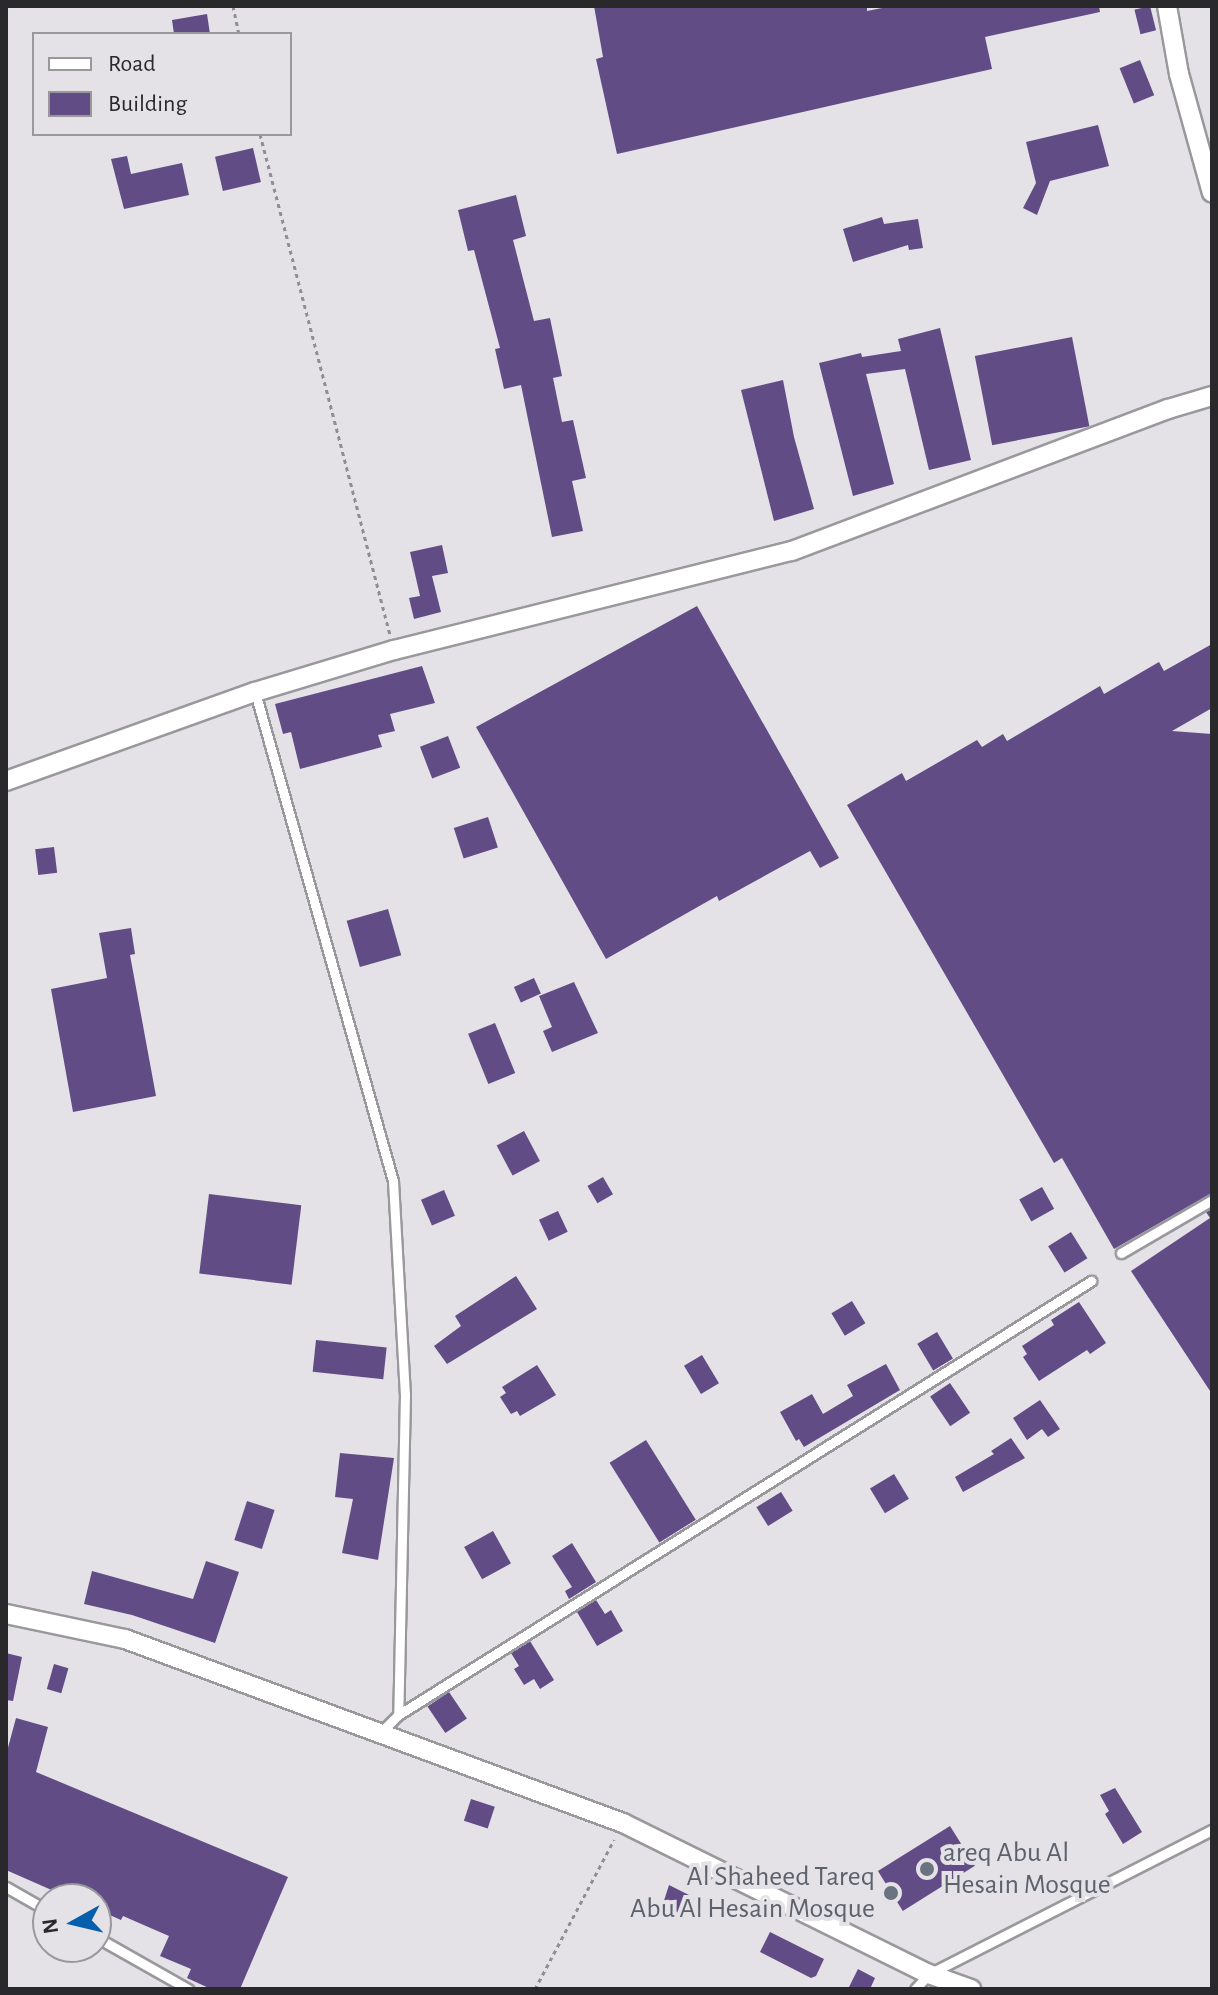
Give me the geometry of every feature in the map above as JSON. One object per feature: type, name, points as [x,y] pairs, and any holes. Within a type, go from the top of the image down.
[{"type":"street","points":[[1167,6],[1179,74],[1212,193]]},
{"type":"street","points":[[6,781],[255,692],[394,650],[792,551],[1168,409],[1212,396]]},
{"type":"street","points":[[6,1614],[125,1639],[623,1823],[929,1974],[971,1989]]},
{"type":"lane","points":[[255,692],[393,1181],[405,1394],[398,1715]]},
{"type":"lane","points":[[1121,1253],[1212,1200]]},
{"type":"lane","points":[[380,1733],[398,1715],[1091,1281]]},
{"type":"lane","points":[[915,1989],[929,1974],[1212,1830]]},
{"type":"lane","points":[[6,1887],[32,1902]]},
{"type":"lane","points":[[112,1946],[188,1989]]},
{"type":"path","points":[[233,6],[239,32]]},
{"type":"path","points":[[261,136],[394,650]]},
{"type":"path","points":[[535,1989],[623,1823]]},
{"type":"building","points":[[594,6],[867,6],[867,11],[892,6],[1099,6],[1100,12],[985,37],[992,69],[617,154],[596,59],[603,57]]},
{"type":"building","points":[[1150,6],[1156,30],[1141,34],[1134,10]]},
{"type":"building","points":[[207,14],[210,32],[174,32],[172,20]]},
{"type":"building","points":[[1140,60],[1154,95],[1134,103],[1120,68]]},
{"type":"building","points":[[1098,125],[1109,166],[1050,181],[1037,215],[1023,208],[1036,183],[1026,142]]},
{"type":"building","points":[[253,148],[261,182],[223,191],[215,157]]},
{"type":"building","points":[[127,156],[131,174],[182,163],[189,195],[124,209],[111,159]]},
{"type":"building","points":[[516,195],[526,236],[513,240],[534,321],[550,318],[562,376],[553,378],[562,422],[573,420],[586,478],[572,481],[583,531],[552,537],[521,385],[504,389],[495,349],[500,348],[474,250],[468,251],[458,210]]},
{"type":"building","points":[[882,217],[884,224],[918,219],[923,248],[909,250],[908,245],[853,262],[843,229]]},
{"type":"building","points":[[940,328],[971,460],[929,470],[905,369],[866,374],[894,484],[853,496],[819,363],[861,353],[862,357],[901,351],[898,339]]},
{"type":"building","points":[[1072,337],[1089,426],[992,445],[975,356]]},
{"type":"building","points":[[783,380],[794,437],[814,509],[774,521],[741,390]]},
{"type":"building","points":[[442,545],[448,573],[432,576],[441,612],[414,619],[409,598],[420,596],[410,552]]},
{"type":"building","points":[[697,606],[839,858],[820,868],[810,851],[719,901],[717,896],[606,959],[476,727]]},
{"type":"building","points":[[1212,644],[1212,708],[1172,731],[1212,734],[1212,1193],[1114,1249],[1062,1158],[1054,1163],[847,805],[902,773],[906,781],[977,740],[982,747],[1003,734],[1007,741],[1100,686],[1104,694],[1159,662],[1164,671]]},
{"type":"building","points":[[422,666],[435,703],[390,714],[395,731],[378,735],[382,747],[300,769],[291,732],[283,734],[275,704]]},
{"type":"building","points":[[448,736],[460,768],[432,778],[420,747]]},
{"type":"building","points":[[488,817],[498,847],[464,859],[454,828]]},
{"type":"building","points":[[54,847],[57,873],[38,875],[35,849]]},
{"type":"building","points":[[388,909],[401,955],[360,967],[347,921]]},
{"type":"building","points":[[131,928],[135,954],[130,955],[156,1096],[73,1112],[51,989],[107,978],[99,933]]},
{"type":"building","points":[[534,978],[541,994],[521,1002],[514,987]]},
{"type":"building","points":[[574,982],[598,1033],[552,1052],[543,1031],[552,1027],[539,996]]},
{"type":"building","points":[[495,1023],[515,1073],[488,1084],[468,1034]]},
{"type":"building","points":[[524,1131],[540,1161],[513,1176],[497,1146]]},
{"type":"building","points":[[603,1177],[613,1194],[597,1203],[587,1186]]},
{"type":"building","points":[[1042,1187],[1054,1209],[1031,1221],[1019,1200]]},
{"type":"building","points":[[444,1190],[455,1216],[432,1226],[421,1200]]},
{"type":"building","points":[[209,1194],[301,1205],[292,1285],[199,1273]]},
{"type":"building","points":[[1212,1209],[1212,1394],[1131,1271],[1210,1218],[1206,1212]]},
{"type":"building","points":[[558,1211],[568,1232],[549,1241],[539,1220]]},
{"type":"building","points":[[1071,1232],[1087,1258],[1065,1273],[1048,1246]]},
{"type":"building","points":[[516,1276],[537,1309],[447,1364],[434,1346],[461,1326],[455,1316]]},
{"type":"building","points":[[852,1301],[865,1323],[845,1336],[831,1313]]},
{"type":"building","points":[[1079,1302],[1106,1343],[1090,1354],[1087,1350],[1039,1381],[1023,1357],[1027,1354],[1022,1346],[1054,1325],[1051,1320]]},
{"type":"building","points":[[937,1332],[953,1359],[933,1370],[917,1344]]},
{"type":"building","points":[[316,1340],[387,1347],[383,1379],[313,1372]]},
{"type":"building","points":[[702,1355],[719,1383],[701,1394],[684,1366]]},
{"type":"building","points":[[886,1364],[900,1390],[804,1447],[799,1439],[796,1441],[780,1412],[812,1394],[823,1414],[853,1396],[847,1385]]},
{"type":"building","points":[[537,1365],[556,1395],[520,1416],[517,1411],[511,1414],[500,1397],[506,1393],[502,1387]]},
{"type":"building","points":[[950,1383],[970,1413],[950,1426],[930,1396]]},
{"type":"building","points":[[1040,1400],[1060,1429],[1048,1437],[1042,1429],[1027,1440],[1013,1418]]},
{"type":"building","points":[[1011,1438],[1025,1458],[963,1492],[955,1477],[994,1454],[991,1451]]},
{"type":"building","points":[[646,1440],[696,1520],[659,1543],[610,1463]]},
{"type":"building","points":[[340,1453],[394,1458],[378,1560],[342,1553],[353,1499],[335,1497]]},
{"type":"building","points":[[894,1474],[909,1499],[885,1513],[870,1488]]},
{"type":"building","points":[[781,1492],[793,1511],[768,1526],[756,1507]]},
{"type":"building","points":[[247,1501],[275,1510],[262,1549],[234,1540]]},
{"type":"building","points":[[493,1531],[511,1563],[482,1579],[464,1547]]},
{"type":"building","points":[[572,1543],[596,1582],[569,1599],[565,1591],[572,1587],[552,1556]]},
{"type":"building","points":[[206,1561],[239,1572],[215,1643],[132,1615],[84,1604],[92,1571],[193,1599]]},
{"type":"building","points":[[596,1600],[605,1614],[611,1610],[623,1631],[597,1646],[577,1612]]},
{"type":"building","points":[[530,1641],[554,1680],[540,1689],[534,1679],[524,1685],[514,1669],[519,1666],[511,1653]]},
{"type":"building","points":[[6,1653],[22,1657],[13,1701],[6,1700]]},
{"type":"building","points":[[54,1664],[68,1668],[61,1693],[47,1689]]},
{"type":"building","points":[[449,1692],[467,1719],[445,1733],[427,1707]]},
{"type":"building","points":[[16,1718],[48,1727],[36,1772],[288,1877],[240,1989],[211,1989],[187,1978],[191,1969],[160,1956],[169,1936],[123,1916],[121,1920],[112,1916],[112,1883],[36,1883],[6,1870],[6,1755]]},
{"type":"building","points":[[1115,1788],[1142,1832],[1123,1844],[1105,1814],[1109,1811],[1100,1795]]},
{"type":"building","points":[[471,1799],[495,1807],[488,1829],[464,1821]]},
{"type":"building","name":"areq Abu Al Hesain Mosque","points":[[950,1826],[975,1866],[903,1911],[878,1871]]},
{"type":"building","points":[[669,1885],[689,1895],[677,1918],[661,1910]]},
{"type":"building","points":[[770,1932],[824,1959],[816,1976],[811,1978],[760,1952]]},
{"type":"building","points":[[858,1969],[875,1978],[870,1989],[848,1989]]},
{"type":"place","name":"areq Abu Al Hesain Mosque","points":[[927,1869]]},
{"type":"place","name":"Al Shaheed Tareq Abu Al Hesain Mosque","points":[[891,1893]]}]
